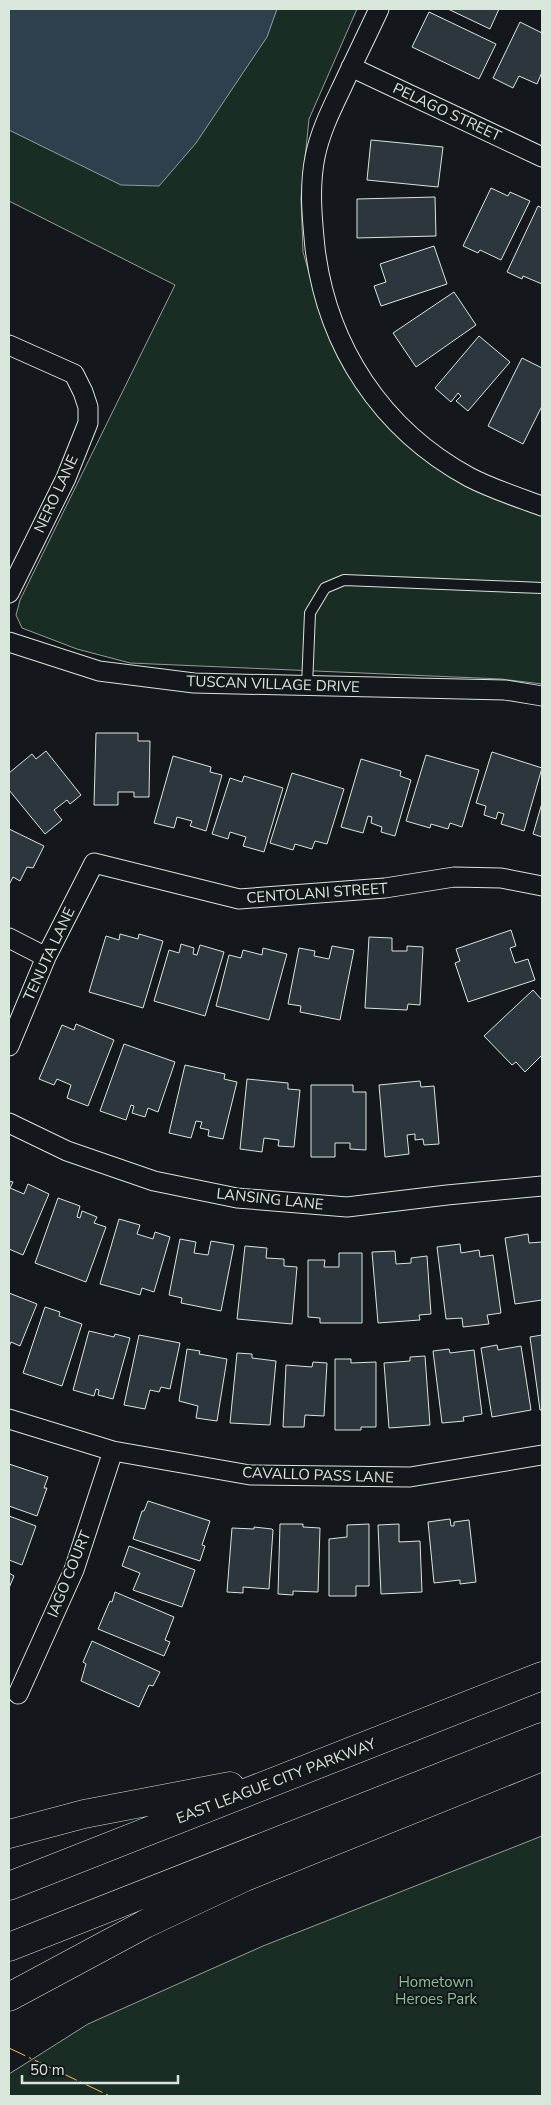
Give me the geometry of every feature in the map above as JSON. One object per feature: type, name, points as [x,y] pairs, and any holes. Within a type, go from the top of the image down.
[{"type":"main road","name":"EAST LEAGUE CITY PARKWAY","points":[[9,1886],[542,1676]]},
{"type":"main road","points":[[9,1947],[542,1737]]},
{"type":"main road","points":[[9,1997],[145,1924],[245,1877],[542,1757]]},
{"type":"main road","points":[[9,1834],[84,1814],[295,1774]]},
{"type":"street","points":[[379,9],[322,129],[315,159],[312,189],[312,224],[324,296],[342,345],[362,379],[383,408],[407,432],[436,456],[469,477],[504,493],[542,506]]},
{"type":"street","name":"PELAGO STREET","points":[[351,67],[542,157]]},
{"type":"street","name":"NERO LANE","points":[[9,345],[74,374],[88,407],[88,423],[66,478],[9,593]]},
{"type":"street","name":"TUSCAN VILLAGE DRIVE","points":[[9,642],[99,671],[194,683],[505,690],[542,696]]},
{"type":"street","name":"CENTOLANI STREET","points":[[94,863],[239,899],[385,888],[454,877],[501,878],[542,886]]},
{"type":"street","name":"TENUTA LANE","points":[[9,1046],[46,957],[94,863]]},
{"type":"street","points":[[9,938],[46,957]]},
{"type":"street","name":"LANSING LANE","points":[[9,1123],[66,1151],[154,1181],[237,1198],[347,1207],[542,1186]]},
{"type":"street","name":"CAVALLO PASS LANE","points":[[9,1419],[113,1451],[250,1475],[410,1478],[542,1455]]},
{"type":"street","name":"IAGO COURT","points":[[18,1694],[74,1570],[113,1451]]},
{"type":"lane","points":[[306,686],[310,613],[325,588],[344,580],[542,588]]},
{"type":"green space","points":[[9,9],[357,9],[309,119],[301,198],[303,252],[325,327],[344,368],[385,422],[542,516],[542,684],[501,679],[130,663],[77,649],[22,628],[16,615],[20,600],[175,285],[9,201]]},
{"type":"green space","name":"Hometown Heroes Park","points":[[542,1836],[542,2096],[9,2096],[9,2074],[88,2024],[263,1946]]},
{"type":"water","points":[[9,9],[277,9],[267,37],[196,143],[159,186],[121,185],[9,130]]},
{"type":"building","points":[[448,9],[499,9],[490,29]]},
{"type":"building","points":[[429,12],[496,44],[479,79],[412,47]]},
{"type":"building","points":[[520,22],[542,33],[542,72],[537,84],[519,76],[513,88],[493,78]]},
{"type":"building","points":[[371,140],[443,147],[438,187],[367,180]]},
{"type":"building","points":[[491,188],[508,196],[510,192],[530,201],[501,260],[480,250],[478,253],[463,246]]},
{"type":"building","points":[[435,197],[436,236],[357,238],[357,199]]},
{"type":"building","points":[[538,206],[542,208],[542,284],[523,276],[522,279],[507,272]]},
{"type":"building","points":[[434,246],[447,284],[381,306],[374,286],[386,282],[380,264]]},
{"type":"building","points":[[454,292],[476,325],[416,367],[393,333]]},
{"type":"building","points":[[479,336],[510,362],[468,411],[456,401],[461,396],[458,393],[451,402],[435,388]]},
{"type":"building","points":[[522,358],[542,368],[542,406],[523,444],[488,426]]},
{"type":"building","points":[[96,733],[138,733],[138,741],[150,741],[149,797],[134,797],[134,792],[118,792],[118,805],[94,805]]},
{"type":"building","points":[[46,751],[81,795],[70,804],[67,800],[54,810],[62,820],[45,834],[9,790],[9,773],[32,754],[36,759]]},
{"type":"building","points":[[492,752],[542,768],[524,831],[501,824],[504,814],[498,812],[496,819],[484,815],[486,806],[476,803]]},
{"type":"building","points":[[426,755],[479,770],[462,827],[450,823],[448,829],[431,824],[430,828],[406,821]]},
{"type":"building","points":[[173,756],[211,767],[210,772],[222,775],[206,831],[190,826],[192,821],[177,817],[174,828],[154,823]]},
{"type":"building","points":[[361,759],[401,771],[400,776],[411,780],[395,836],[381,832],[382,827],[371,823],[372,817],[368,816],[363,833],[341,827]]},
{"type":"building","points":[[292,773],[344,789],[327,844],[315,841],[312,849],[295,844],[293,850],[270,843]]},
{"type":"building","points":[[244,776],[283,788],[264,852],[243,846],[246,837],[230,832],[228,839],[212,834],[230,778],[242,782]]},
{"type":"building","points":[[542,803],[542,837],[533,834]]},
{"type":"building","points":[[9,829],[44,846],[33,868],[27,867],[20,881],[13,877],[9,885]]},
{"type":"building","points":[[511,930],[516,946],[510,948],[515,963],[528,959],[535,980],[468,1002],[455,963],[460,961],[456,949]]},
{"type":"building","points":[[120,934],[138,939],[139,934],[163,941],[143,1008],[89,992],[106,936],[119,940]]},
{"type":"building","points":[[369,937],[392,938],[392,951],[407,951],[407,946],[423,947],[420,1005],[408,1004],[407,1010],[365,1008]]},
{"type":"building","points":[[181,944],[194,948],[193,954],[197,955],[200,945],[224,952],[205,1016],[154,1001],[169,950],[179,953]]},
{"type":"building","points":[[332,946],[354,950],[340,1020],[300,1012],[301,1006],[288,1004],[299,948],[315,951],[314,956],[329,959]]},
{"type":"building","points":[[263,948],[287,954],[269,1020],[216,1006],[229,955],[241,958],[243,950],[262,955]]},
{"type":"building","points":[[533,990],[542,1000],[542,1055],[525,1072],[516,1062],[512,1065],[484,1036]]},
{"type":"building","points":[[76,1024],[114,1040],[88,1106],[67,1098],[71,1085],[57,1079],[54,1085],[39,1079],[62,1025],[74,1030]]},
{"type":"building","points":[[124,1044],[175,1062],[158,1112],[148,1108],[145,1117],[132,1113],[134,1106],[131,1105],[126,1120],[100,1111]]},
{"type":"building","points":[[185,1065],[225,1074],[224,1079],[237,1082],[223,1139],[208,1136],[209,1130],[200,1128],[202,1122],[196,1121],[191,1138],[169,1133]]},
{"type":"building","points":[[247,1079],[288,1083],[288,1089],[300,1090],[294,1147],[278,1146],[279,1140],[264,1138],[262,1152],[240,1149]]},
{"type":"building","points":[[420,1081],[421,1087],[434,1086],[439,1144],[424,1145],[423,1139],[415,1140],[415,1134],[407,1135],[409,1154],[385,1157],[379,1085]]},
{"type":"building","points":[[311,1085],[353,1085],[353,1092],[366,1092],[366,1150],[350,1149],[350,1143],[335,1143],[335,1157],[311,1157]]},
{"type":"building","points":[[9,1181],[13,1182],[10,1188],[24,1194],[28,1184],[49,1194],[23,1255],[9,1249]]},
{"type":"building","points":[[58,1198],[80,1206],[77,1217],[80,1218],[82,1211],[97,1217],[94,1223],[106,1227],[86,1282],[35,1263]]},
{"type":"building","points":[[119,1219],[140,1225],[137,1234],[153,1239],[155,1232],[170,1237],[154,1292],[142,1288],[140,1295],[100,1284]]},
{"type":"building","points":[[528,1234],[529,1243],[542,1242],[542,1300],[515,1304],[505,1238]]},
{"type":"building","points":[[180,1239],[196,1242],[194,1253],[208,1255],[211,1241],[234,1245],[221,1311],[181,1303],[182,1298],[169,1295]]},
{"type":"building","points":[[460,1244],[461,1253],[479,1250],[480,1257],[493,1255],[501,1313],[487,1315],[489,1324],[463,1327],[462,1318],[446,1319],[437,1247]]},
{"type":"building","points":[[245,1246],[267,1248],[266,1258],[284,1259],[284,1266],[297,1267],[292,1324],[237,1319]]},
{"type":"building","points":[[395,1251],[396,1264],[411,1263],[411,1258],[427,1256],[431,1314],[419,1315],[420,1320],[378,1323],[372,1252]]},
{"type":"building","points":[[339,1253],[362,1253],[362,1323],[320,1323],[320,1318],[308,1317],[308,1260],[325,1260],[324,1267],[339,1267]]},
{"type":"building","points":[[9,1293],[37,1304],[20,1346],[11,1342],[9,1347]]},
{"type":"building","points":[[45,1307],[60,1312],[59,1316],[82,1324],[62,1386],[23,1373]]},
{"type":"building","points":[[89,1331],[114,1337],[115,1334],[130,1338],[113,1399],[98,1395],[99,1390],[96,1389],[94,1396],[73,1390]]},
{"type":"building","points":[[139,1335],[180,1343],[170,1389],[161,1387],[159,1392],[150,1390],[145,1409],[124,1405]]},
{"type":"building","points":[[542,1335],[542,1410],[540,1410],[530,1337]]},
{"type":"building","points":[[497,1345],[498,1350],[521,1346],[531,1410],[492,1417],[481,1348]]},
{"type":"building","points":[[187,1349],[200,1351],[199,1354],[227,1359],[217,1421],[196,1418],[198,1406],[179,1401]]},
{"type":"building","points":[[449,1349],[450,1353],[474,1350],[482,1414],[463,1417],[464,1421],[442,1423],[433,1351]]},
{"type":"building","points":[[237,1353],[252,1354],[252,1358],[276,1361],[270,1425],[230,1423]]},
{"type":"building","points":[[425,1356],[430,1425],[389,1428],[384,1363],[410,1361],[410,1357]]},
{"type":"building","points":[[335,1359],[351,1359],[351,1363],[376,1362],[376,1427],[361,1427],[361,1430],[335,1430]]},
{"type":"building","points":[[313,1362],[327,1363],[324,1416],[305,1415],[304,1427],[283,1427],[286,1365],[312,1367]]},
{"type":"building","points":[[9,1464],[48,1477],[44,1488],[47,1488],[37,1516],[9,1506]]},
{"type":"building","points":[[148,1501],[210,1521],[202,1545],[205,1546],[200,1561],[133,1539],[142,1511],[144,1511]]},
{"type":"building","points":[[9,1516],[36,1526],[22,1565],[9,1560]]},
{"type":"building","points":[[450,1519],[451,1526],[454,1526],[454,1522],[469,1520],[476,1582],[460,1584],[460,1580],[434,1583],[428,1522]]},
{"type":"building","points":[[280,1524],[303,1524],[303,1527],[320,1528],[318,1592],[293,1591],[293,1595],[278,1594]]},
{"type":"building","points":[[369,1524],[369,1586],[356,1586],[356,1596],[329,1596],[329,1539],[347,1537],[347,1525]]},
{"type":"building","points":[[399,1524],[399,1542],[420,1541],[422,1592],[381,1594],[378,1525]]},
{"type":"building","points":[[254,1527],[273,1530],[269,1589],[243,1587],[243,1593],[227,1592],[232,1528],[254,1529]]},
{"type":"building","points":[[129,1546],[195,1570],[182,1607],[133,1590],[140,1573],[122,1566]]},
{"type":"building","points":[[9,1573],[14,1576],[9,1588]]},
{"type":"building","points":[[115,1592],[174,1617],[165,1640],[170,1642],[164,1656],[98,1629]]},
{"type":"building","points":[[92,1641],[160,1672],[153,1686],[149,1685],[139,1707],[81,1681],[86,1664],[83,1662]]},
{"type":"power","points":[[9,2048],[110,2096]]}]
